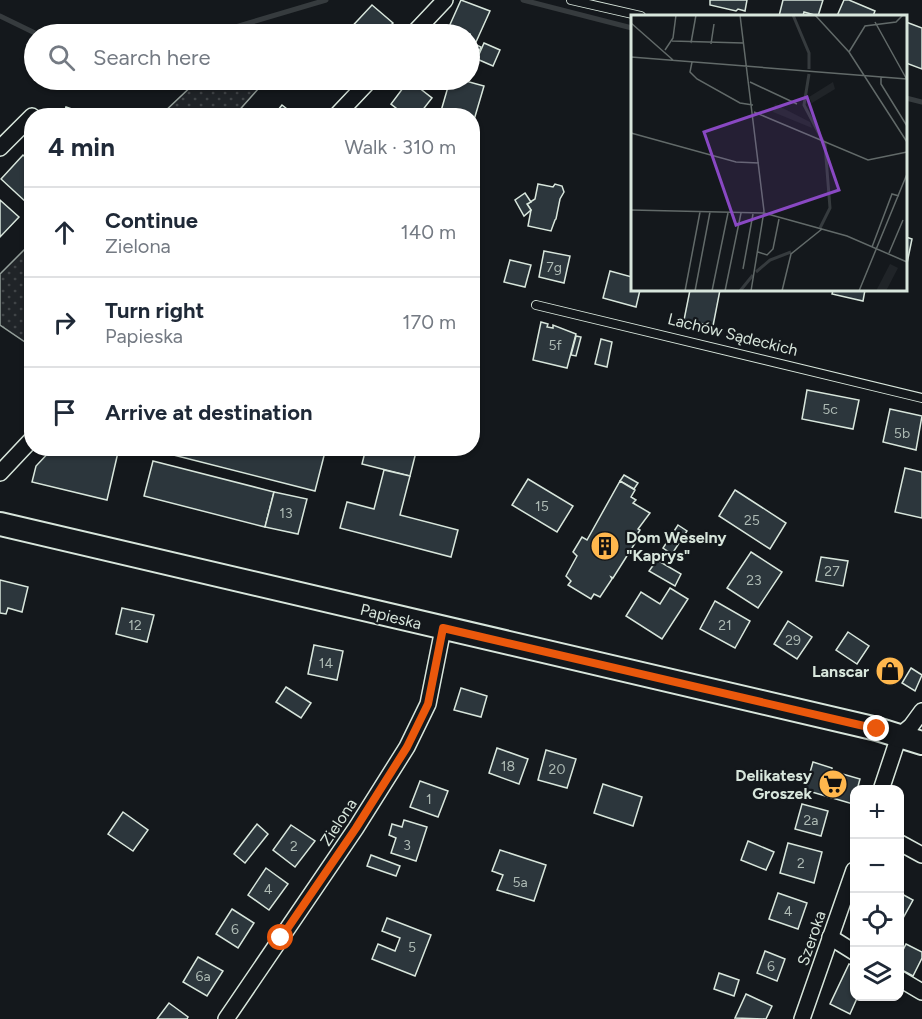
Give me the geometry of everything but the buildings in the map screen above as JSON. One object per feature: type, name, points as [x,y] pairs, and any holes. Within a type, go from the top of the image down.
[{"type":"street","points":[[422,24],[443,2]]},
{"type":"street","points":[[344,108],[361,90]]},
{"type":"street","points":[[0,148],[24,124]]},
{"type":"street","points":[[0,473],[24,448]]},
{"type":"street","name":"Papieska","points":[[0,524],[865,726],[922,743]]},
{"type":"street","name":"Zielona","points":[[226,1019],[356,828],[407,747],[428,704],[443,628]]},
{"type":"street","points":[[882,785],[899,736],[911,726],[922,711]]},
{"type":"street","points":[[904,845],[922,855]]},
{"type":"street","name":"Szeroka","points":[[802,1019],[850,883]]},
{"type":"street","points":[[830,937],[850,949]]},
{"type":"street","points":[[904,981],[922,992]]},
{"type":"lane","points":[[571,0],[637,15]]},
{"type":"lane","name":"Lachów Sądeckich","points":[[536,305],[922,398]]},
{"type":"shaded area","points":[[187,90],[257,90],[241,108],[168,108]]},
{"type":"shaded area","points":[[24,250],[24,341],[0,325],[0,274]]},
{"type":"waterway","points":[[246,24],[326,0]]},
{"type":"waterway","points":[[523,0],[631,28]]},
{"type":"waterway","points":[[0,16],[24,28]]},
{"type":"waterway","points":[[907,98],[922,102]]},
{"type":"place","name":"Dom Weselny \"Kaprys\"","points":[[605,546]]},
{"type":"place","name":"Lanscar","points":[[890,671]]},
{"type":"place","name":"Delikatesy Groszek","points":[[833,784]]},
{"type":"route","points":[[281,938],[356,828],[407,747],[428,704],[443,628],[877,729]]}]
